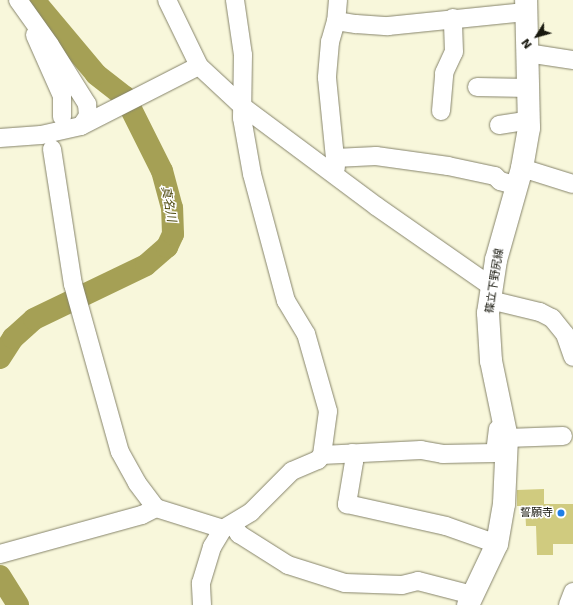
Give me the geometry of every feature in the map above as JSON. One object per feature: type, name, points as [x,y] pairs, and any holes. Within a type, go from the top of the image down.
[{"type":"main road","name":"篠立下野尻線","points":[[470,600],[497,544],[504,504],[507,438],[504,411],[491,361],[491,293],[520,177],[529,120],[526,6]]},
{"type":"street","points":[[18,0],[37,26],[87,104],[88,116],[81,126]]},
{"type":"street","points":[[168,0],[199,66],[242,106],[335,165],[376,206],[491,293],[552,318],[565,334],[573,357]]},
{"type":"street","points":[[235,0],[243,55],[242,106],[252,174],[286,301],[306,334],[328,412],[322,455]]},
{"type":"street","points":[[335,165],[327,78],[330,42],[336,21],[338,0]]},
{"type":"street","points":[[336,21],[381,26],[453,18],[526,6]]},
{"type":"street","points":[[441,111],[444,73],[454,52],[453,18]]},
{"type":"street","points":[[37,26],[35,39],[62,96],[62,117]]},
{"type":"street","points":[[527,53],[573,60]]},
{"type":"street","points":[[0,138],[41,135],[81,126],[99,119],[199,66]]},
{"type":"street","points":[[477,87],[528,88]]},
{"type":"street","points":[[498,125],[529,120]]},
{"type":"street","points":[[52,149],[73,284],[120,452],[137,483],[156,508],[228,527],[288,565],[345,583],[402,585],[418,581],[470,600]]},
{"type":"street","points":[[335,165],[376,156],[448,166],[495,176],[500,181],[520,177],[573,184]]},
{"type":"street","points":[[202,605],[201,583],[212,547],[228,527],[251,512],[292,472],[322,455],[421,450],[443,454],[495,453],[497,417],[504,411]]},
{"type":"street","points":[[507,438],[563,436]]},
{"type":"street","points":[[352,453],[353,468],[347,504],[446,526],[497,544]]},
{"type":"street","points":[[2,554],[142,515],[156,508]]},
{"type":"street","points":[[568,605],[573,592]]},
{"type":"building","points":[[544,489],[544,504],[573,504],[573,544],[553,544],[553,555],[537,555],[536,526],[526,526],[525,506],[517,506],[517,490]]},
{"type":"waterway","name":"真名川","points":[[0,358],[13,338],[34,319],[146,265],[167,247],[173,234],[172,208],[162,171],[125,97],[96,74],[34,0]]},
{"type":"waterway","name":"真名川","points":[[0,576],[18,605]]},
{"type":"place","name":"誓願寺","points":[[561,513]]}]
